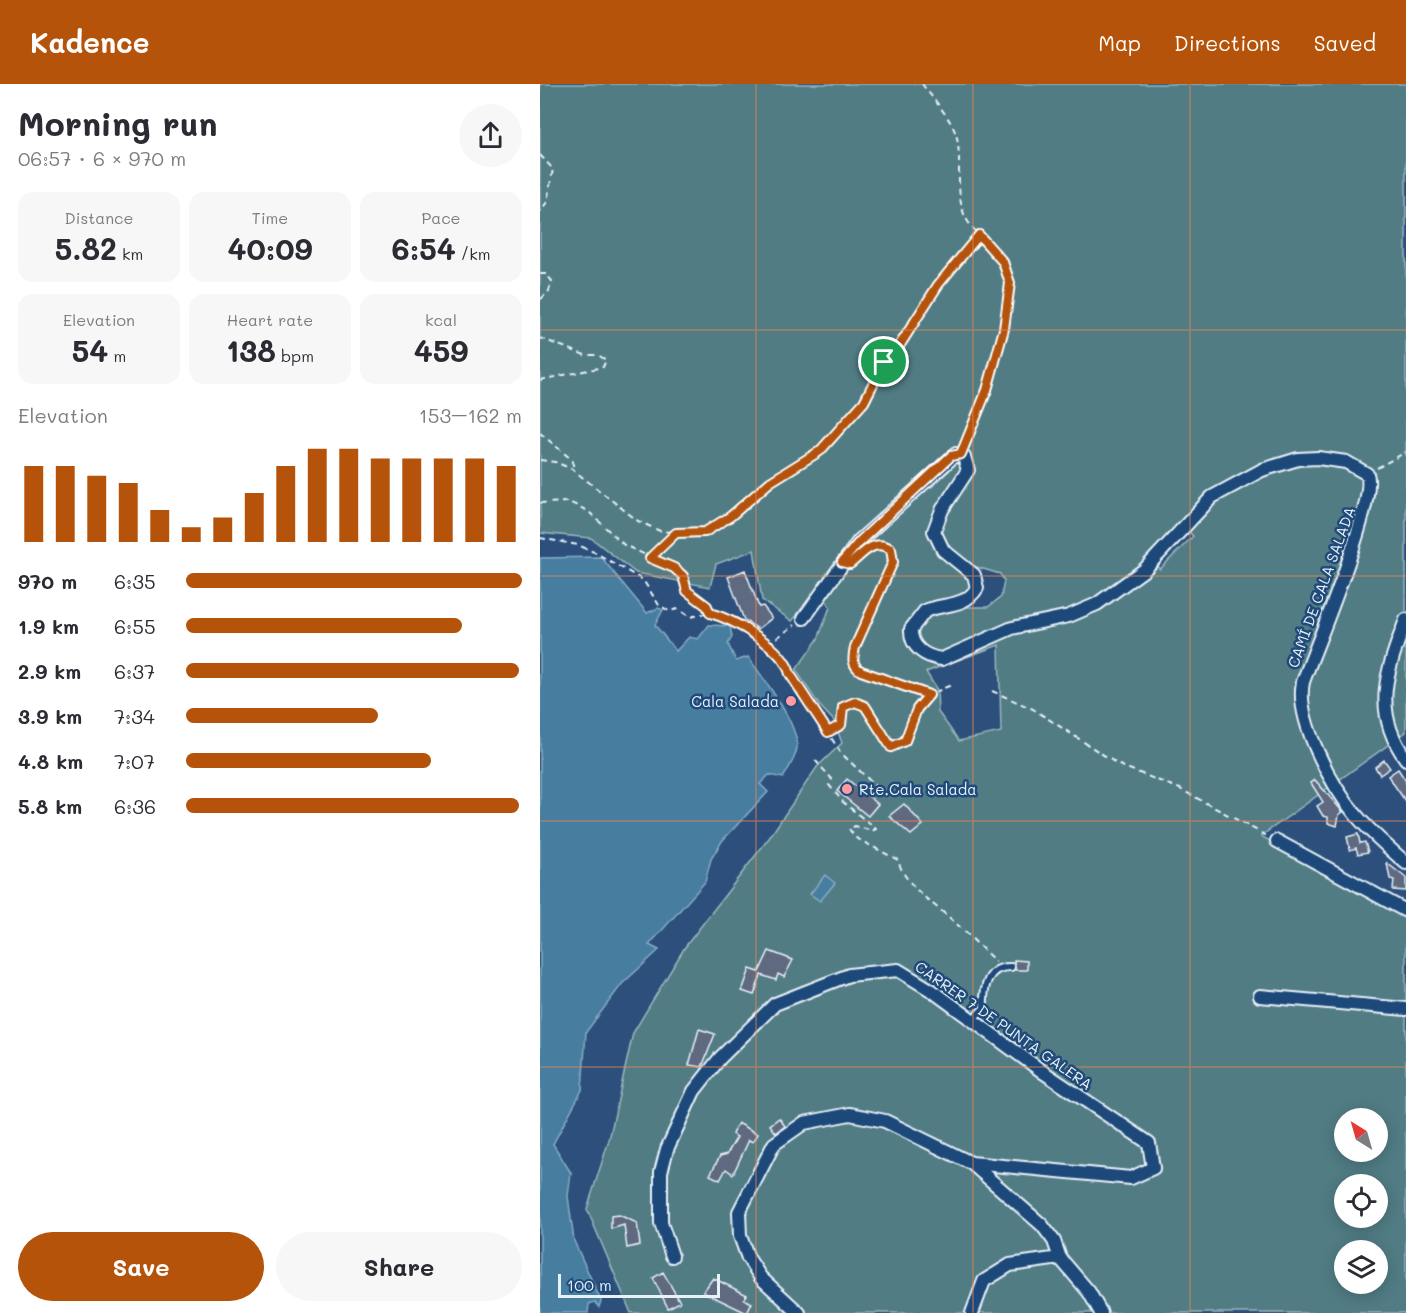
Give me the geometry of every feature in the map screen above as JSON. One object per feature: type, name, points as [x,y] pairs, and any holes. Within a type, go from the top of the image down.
[{"type":"street","points":[[804,618],[859,542],[951,456],[961,454],[967,460],[968,470],[942,510],[934,531],[943,550],[974,575],[979,588],[964,601],[932,608],[918,616],[911,629],[911,636],[918,648],[930,657],[942,659],[1012,628],[1069,616],[1096,604],[1144,570],[1212,497],[1262,470],[1288,461],[1318,458],[1346,462],[1367,474]]},
{"type":"street","name":"CAMÍ DE CALA SALADA","points":[[1367,474],[1369,494],[1362,525],[1303,682],[1300,698],[1304,716],[1329,772],[1348,804],[1406,863]]},
{"type":"street","points":[[1406,620],[1389,665],[1384,692],[1386,720],[1406,759]]},
{"type":"street","points":[[1277,841],[1406,911]]},
{"type":"street","name":"CARRER 7 DE PUNTA GALERA","points":[[672,1256],[661,1223],[661,1172],[667,1149],[694,1091],[720,1058],[775,1004],[849,975],[898,970],[1149,1143],[1153,1167],[1131,1178],[971,1163]]},
{"type":"street","points":[[1260,996],[1406,1009]]},
{"type":"street","points":[[799,1313],[761,1278],[748,1258],[740,1236],[739,1212],[774,1144],[804,1123],[850,1114],[885,1120],[971,1163],[1041,1225],[1054,1241],[1060,1258],[1089,1292],[1101,1313]]},
{"type":"street","points":[[972,1313],[984,1281],[1001,1270],[1010,1265],[1060,1258]]},
{"type":"lane","points":[[972,1020],[984,1008],[986,984],[990,973],[1000,966],[1011,966]]},
{"type":"path","points":[[922,84],[956,135],[959,195],[965,216],[1003,262],[1010,283],[1001,339],[987,390],[961,454]]},
{"type":"path","points":[[540,155],[552,169],[547,202],[540,212]]},
{"type":"path","points":[[540,460],[555,462],[576,473],[638,521],[660,531],[705,532],[731,516],[770,482],[820,451],[864,402],[884,362],[896,351],[938,285],[979,235]]},
{"type":"path","points":[[540,274],[546,274],[552,281],[549,291],[540,300]]},
{"type":"path","points":[[540,338],[585,355],[598,355],[606,360],[603,367],[540,380]]},
{"type":"path","points":[[540,433],[571,459],[576,473]]},
{"type":"path","points":[[1367,474],[1406,452]]},
{"type":"path","points":[[540,503],[569,502],[588,511],[624,545],[674,568],[683,576],[687,591],[707,606],[710,613]]},
{"type":"path","points":[[650,558],[676,533]]},
{"type":"path","points":[[540,538],[578,545],[594,552],[642,580],[659,605],[669,611],[678,609],[690,617],[710,613],[723,616],[768,644],[788,665],[790,674],[841,753],[888,798]]},
{"type":"path","points":[[864,550],[884,545],[894,555],[855,647],[853,661],[855,668],[895,685],[929,695]]},
{"type":"path","points":[[768,644],[804,618]]},
{"type":"path","points":[[828,732],[841,725],[843,707],[855,702],[865,706],[891,747],[905,741],[917,709],[929,695],[952,685]]},
{"type":"path","points":[[992,691],[1033,709],[1119,765],[1180,789],[1277,841]]},
{"type":"path","points":[[814,760],[832,778],[829,785],[843,802],[876,829],[872,831],[855,826],[849,829],[856,838],[898,860],[900,868],[926,899],[951,919],[1000,966]]},
{"type":"green space","points":[[540,84],[1406,84],[1406,732],[1261,836],[1340,882],[1406,916],[1406,1313],[631,1313],[587,1209],[609,1140],[633,1033],[685,947],[769,838],[817,767],[842,743],[834,721],[819,705],[796,670],[818,639],[830,607],[824,597],[814,597],[792,621],[762,600],[754,550],[716,564],[710,587],[636,573],[591,538],[540,533]],"holes":[[[945,464],[950,470],[932,487],[927,482]],[[1187,530],[1193,536],[1160,569],[1154,564]],[[970,565],[1000,574],[1004,581],[1001,597],[988,607],[964,607],[978,576]],[[999,645],[1001,732],[959,741],[938,712],[937,690],[926,672]]]},
{"type":"water","points":[[601,557],[647,613],[658,608],[663,610],[655,625],[676,651],[689,637],[698,639],[709,625],[730,626],[732,637],[728,644],[736,661],[748,657],[762,676],[792,726],[797,748],[783,778],[769,775],[760,784],[768,792],[722,841],[711,859],[705,882],[649,945],[659,950],[622,984],[586,1032],[582,1090],[553,1144],[571,1173],[568,1196],[574,1241],[601,1301],[599,1307],[595,1302],[589,1304],[588,1313],[540,1313],[540,558]]},
{"type":"water","points":[[825,875],[835,883],[820,901],[810,894]]},
{"type":"building","points":[[745,570],[759,607],[763,606],[772,618],[758,629],[744,620],[728,577]]},
{"type":"building","points":[[1384,760],[1390,768],[1380,775],[1375,767]]},
{"type":"building","points":[[1398,769],[1406,781],[1406,802],[1388,776]]},
{"type":"building","points":[[847,779],[878,804],[868,816],[837,791]]},
{"type":"building","points":[[1315,780],[1343,812],[1339,815],[1337,826],[1328,823],[1328,817],[1323,816],[1317,806],[1323,802],[1311,783]]},
{"type":"building","points":[[904,804],[923,825],[911,835],[889,816]]},
{"type":"building","points":[[1358,834],[1360,843],[1365,842],[1368,852],[1358,854],[1356,848],[1350,850],[1347,837]]},
{"type":"building","points":[[1387,863],[1406,878],[1406,891],[1393,890],[1394,880],[1390,879]]},
{"type":"building","points":[[769,951],[793,960],[784,977],[778,974],[776,980],[761,975],[754,995],[742,991],[750,969],[759,972]]},
{"type":"building","points":[[1014,960],[1027,961],[1027,970],[1015,970]]},
{"type":"building","points":[[699,1029],[715,1034],[702,1067],[689,1065]]},
{"type":"building","points":[[779,1118],[785,1126],[776,1133],[770,1125]]},
{"type":"building","points":[[738,1123],[758,1134],[753,1142],[749,1140],[733,1174],[726,1169],[720,1180],[710,1175],[720,1156],[727,1154],[737,1137],[732,1134]]},
{"type":"building","points":[[619,1215],[637,1223],[640,1245],[627,1248],[624,1225],[611,1229],[611,1216]]},
{"type":"building","points":[[663,1272],[680,1302],[668,1308],[653,1278]]},
{"type":"building","points":[[713,1278],[747,1295],[744,1299],[752,1303],[747,1313],[703,1292]]},
{"type":"place","name":"Cala Salada","points":[[791,701]]},
{"type":"place","name":"Rte.Cala Salada","points":[[847,789]]},
{"type":"route","points":[[979,235],[1003,262],[1010,283],[1004,329],[987,390],[961,454],[951,456],[859,542],[842,562],[850,564],[864,550],[875,546],[884,545],[891,549],[894,555],[893,562],[855,647],[853,661],[855,668],[861,671],[895,685],[929,695],[917,709],[905,741],[891,747],[880,734],[865,706],[855,702],[843,707],[840,716],[841,725],[828,732],[790,674],[788,665],[768,644],[723,616],[710,613],[707,606],[687,591],[683,576],[674,568],[650,558],[676,533],[705,532],[731,516],[770,482],[820,451],[848,423],[864,402],[884,362],[896,351],[938,285],[979,235]]}]
